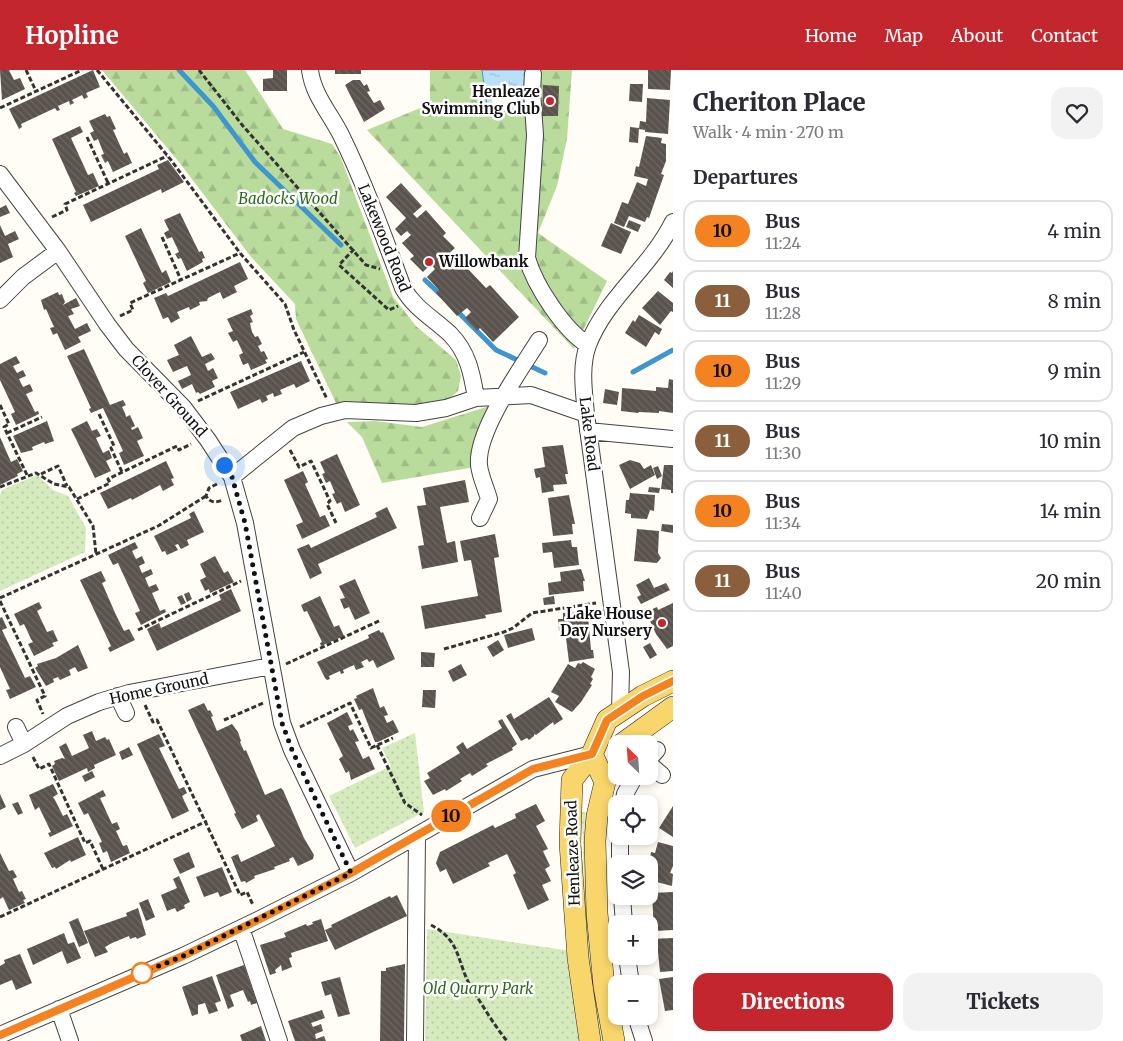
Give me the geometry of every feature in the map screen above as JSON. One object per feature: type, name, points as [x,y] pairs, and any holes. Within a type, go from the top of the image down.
[{"type":"main road","points":[[592,754],[607,720],[643,696],[673,681]]},
{"type":"main road","points":[[634,735],[673,707]]},
{"type":"main road","points":[[592,754],[608,749]]},
{"type":"main road","name":"Henleaze Road","points":[[590,1041],[578,958],[570,843],[572,780],[592,754],[605,782],[597,816],[594,841],[597,913],[604,986],[614,1041]]},
{"type":"street","name":"Lakewood Road","points":[[310,70],[315,90],[340,134],[356,169],[410,300],[426,316],[450,335],[460,348],[472,371],[476,398]]},
{"type":"street","points":[[533,74],[532,90],[535,135],[527,258],[531,271],[543,293],[572,332],[588,346]]},
{"type":"street","name":"Clover Ground","points":[[0,174],[38,223],[126,349],[183,407],[206,437],[232,477],[245,523],[277,697],[286,733],[351,873]]},
{"type":"street","name":"Lake Road","points":[[620,710],[622,672],[583,384],[588,346],[613,303],[662,241],[673,222]]},
{"type":"street","points":[[0,300],[22,276],[58,251]]},
{"type":"street","points":[[480,518],[489,499],[479,465],[482,440],[505,396],[539,340]]},
{"type":"street","points":[[232,477],[294,428],[334,412],[345,410],[416,413],[446,408],[476,398],[531,395],[587,422],[673,439]]},
{"type":"street","name":"Home Ground","points":[[7,756],[50,728],[99,702],[127,691],[169,691],[272,668]]},
{"type":"street","points":[[622,672],[643,696]]},
{"type":"street","points":[[126,713],[127,691]]},
{"type":"street","points":[[16,727],[25,743]]},
{"type":"street","points":[[10,1035],[59,1009],[183,956],[351,873],[533,769],[592,754]]},
{"type":"street","points":[[658,769],[662,775]]},
{"type":"street","points":[[415,1041],[417,836]]},
{"type":"street","points":[[241,928],[279,1041]]},
{"type":"street","points":[[59,1009],[70,1041]]},
{"type":"street","points":[[639,1025],[644,1041]]},
{"type":"path","points":[[26,70],[36,91]]},
{"type":"path","points":[[0,108],[82,70]]},
{"type":"path","points":[[97,70],[167,156],[240,253],[285,304],[304,352],[334,412]]},
{"type":"path","points":[[199,70],[243,126],[354,249],[366,265],[398,274]]},
{"type":"path","points":[[87,137],[108,183]]},
{"type":"path","points":[[38,223],[67,210],[64,204],[167,156]]},
{"type":"path","points":[[162,236],[181,280]]},
{"type":"path","points":[[354,249],[339,264],[389,310],[410,300]]},
{"type":"path","points":[[106,322],[133,310],[130,303],[240,253]]},
{"type":"path","points":[[183,407],[304,352]]},
{"type":"path","points":[[0,405],[9,424],[4,426],[7,434],[27,475]]},
{"type":"path","points":[[99,414],[114,446],[111,448],[122,472]]},
{"type":"path","points":[[7,434],[42,417]]},
{"type":"path","points":[[283,436],[299,467],[311,461],[330,502],[327,504],[336,524]]},
{"type":"path","points":[[77,499],[110,483],[108,479],[122,472],[177,446],[179,450],[206,437]]},
{"type":"path","points":[[0,487],[27,475],[40,474],[58,466],[67,486],[77,499],[94,529],[96,554]]},
{"type":"path","points":[[40,474],[54,484],[67,486]]},
{"type":"path","points":[[50,728],[37,700],[45,696],[0,600],[158,526],[206,496]]},
{"type":"path","points":[[138,630],[254,574]]},
{"type":"path","points":[[444,649],[514,628],[532,613],[612,601]]},
{"type":"path","points":[[272,668],[381,620]]},
{"type":"path","points":[[127,691],[153,722],[157,720],[207,821],[240,895],[247,892],[260,919]]},
{"type":"path","points":[[224,720],[277,697]]},
{"type":"path","points":[[286,733],[350,703],[371,748],[393,738]]},
{"type":"path","points":[[25,743],[39,768],[49,764],[86,843],[90,841],[103,869]]},
{"type":"path","points":[[377,745],[405,803],[425,816],[432,827]]},
{"type":"path","points":[[0,917],[207,821]]},
{"type":"path","points":[[416,919],[442,931],[452,940],[472,988],[507,1041]]},
{"type":"green space","name":"Badocks Wood","points":[[102,70],[245,70],[283,129],[332,144],[341,158],[393,297],[416,326],[456,360],[461,376],[458,391],[448,400],[416,406],[367,402],[336,403],[296,319],[295,304],[251,257],[179,162]]},
{"type":"green space","points":[[430,70],[482,70],[490,113],[511,111],[523,82],[525,70],[572,70],[567,139],[557,186],[538,233],[607,281],[574,349],[367,130],[430,104]]},
{"type":"green space","points":[[496,404],[475,467],[382,483],[362,437],[347,422],[375,421],[422,427]]},
{"type":"green space","points":[[37,475],[53,490],[68,496],[86,528],[85,552],[0,591],[0,495],[2,490]]},
{"type":"green space","points":[[415,733],[424,812],[355,848],[329,796],[391,766],[382,748]]},
{"type":"green space","points":[[582,812],[590,813],[608,1041],[599,1041],[586,958]]},
{"type":"green space","name":"Old Quarry Park","points":[[427,929],[571,951],[575,1012],[580,1041],[425,1041]]},
{"type":"water","points":[[482,70],[525,70],[523,109],[488,113]]},
{"type":"pier","points":[[492,95],[517,95],[517,104],[511,104],[511,111],[502,111],[502,104],[492,104]]},
{"type":"building","points":[[0,70],[9,70],[14,80],[20,78],[25,89],[2,100]]},
{"type":"building","points":[[93,70],[100,87],[86,93],[88,97],[84,99],[82,95],[72,100],[74,103],[70,105],[69,101],[58,106],[60,110],[57,111],[55,108],[21,124],[22,127],[19,129],[9,109]]},
{"type":"building","points":[[273,70],[287,70],[287,91],[263,91],[263,79],[273,78]]},
{"type":"building","points":[[335,70],[361,70],[361,74],[335,74]]},
{"type":"building","points":[[648,70],[671,70],[670,90],[648,89]]},
{"type":"building","points":[[353,80],[360,80],[364,86],[367,84],[370,91],[367,92],[374,103],[380,100],[385,109],[364,122],[345,85]]},
{"type":"building","points":[[630,84],[643,84],[642,102],[629,101]]},
{"type":"building","points":[[543,85],[559,86],[558,116],[542,116]]},
{"type":"building","points":[[647,98],[670,100],[668,134],[645,132],[645,130],[639,129],[640,121],[646,122]]},
{"type":"building","points":[[105,114],[107,117],[110,116],[116,129],[113,130],[124,154],[127,152],[132,163],[113,172],[108,161],[105,163],[101,155],[104,154],[98,139],[94,141],[90,133],[94,131],[89,121]]},
{"type":"building","points":[[80,126],[83,132],[71,138],[88,175],[93,173],[99,186],[76,196],[74,193],[76,192],[52,139]]},
{"type":"building","points":[[630,127],[639,128],[638,143],[629,142]]},
{"type":"building","points":[[646,136],[662,138],[661,143],[666,144],[666,161],[661,174],[664,175],[649,218],[647,217],[645,222],[629,216],[624,227],[614,223],[622,202],[628,204],[637,182],[646,186],[648,179],[634,176],[636,166],[639,167]]},
{"type":"building","points":[[168,160],[184,182],[162,193],[161,189],[91,222],[83,205],[159,169],[157,165]]},
{"type":"building","name":"Willowbank","points":[[401,183],[422,206],[413,214],[417,218],[426,210],[446,233],[443,236],[455,248],[443,259],[447,264],[460,253],[471,266],[468,269],[486,288],[490,285],[519,317],[493,342],[480,328],[477,331],[465,318],[471,312],[467,308],[457,316],[436,293],[439,290],[427,277],[435,269],[431,264],[423,272],[410,259],[414,256],[402,243],[411,235],[407,231],[401,236],[395,229],[406,218],[386,197]]},
{"type":"building","points":[[6,205],[10,213],[0,217],[0,208]]},
{"type":"building","points":[[180,213],[199,252],[202,251],[205,258],[202,259],[203,262],[187,271],[181,258],[178,259],[175,254],[179,252],[172,237],[167,239],[164,233],[169,230],[164,220]]},
{"type":"building","points":[[629,220],[641,225],[638,232],[626,227]]},
{"type":"building","points":[[611,223],[631,232],[621,254],[601,246]]},
{"type":"building","points":[[0,225],[5,236],[15,231],[19,239],[8,244],[13,257],[0,263]]},
{"type":"building","points":[[141,228],[162,273],[166,270],[171,282],[148,293],[143,283],[146,281],[125,236]]},
{"type":"building","points":[[240,262],[248,279],[234,286],[237,292],[223,299],[220,292],[208,298],[207,301],[199,302],[200,305],[190,310],[189,307],[177,312],[180,318],[171,323],[168,317],[163,319],[154,298],[166,293],[168,296]]},
{"type":"building","points":[[673,271],[673,288],[664,280]]},
{"type":"building","points":[[658,291],[673,303],[673,312],[671,311],[660,325],[642,308]]},
{"type":"building","points":[[58,292],[59,295],[62,294],[65,302],[63,305],[76,298],[80,306],[71,309],[74,314],[68,316],[75,329],[87,323],[91,331],[78,337],[81,342],[65,350],[57,333],[53,335],[50,328],[54,327],[46,309],[44,310],[41,300]]},
{"type":"building","points":[[251,309],[253,314],[250,316],[253,322],[250,323],[252,332],[255,337],[258,336],[262,344],[258,346],[261,352],[264,351],[268,359],[265,360],[267,363],[251,370],[248,363],[243,365],[239,355],[243,353],[237,340],[233,342],[228,333],[233,331],[227,319]]},
{"type":"building","points":[[639,315],[662,329],[659,335],[655,332],[646,347],[625,333],[633,320],[635,322]]},
{"type":"building","points":[[191,336],[202,357],[211,353],[215,359],[205,364],[208,371],[213,368],[218,378],[212,381],[215,387],[200,394],[196,393],[192,384],[182,389],[178,381],[191,375],[187,366],[173,372],[167,360],[179,355],[174,345]]},
{"type":"building","points":[[84,349],[110,405],[123,400],[126,405],[122,407],[126,417],[130,415],[135,426],[131,428],[132,430],[138,427],[143,438],[137,441],[144,456],[124,465],[119,453],[123,451],[103,408],[91,413],[89,409],[91,408],[67,356]]},
{"type":"building","points":[[16,356],[20,363],[13,366],[17,373],[23,370],[26,376],[19,379],[23,387],[30,384],[33,391],[26,394],[35,412],[38,411],[39,414],[16,425],[11,414],[15,412],[0,380],[0,364]]},
{"type":"building","points":[[301,361],[310,381],[296,388],[294,384],[280,390],[282,394],[274,397],[273,393],[266,396],[268,400],[262,403],[260,399],[238,409],[230,392]]},
{"type":"building","points":[[669,379],[673,380],[673,413],[621,411],[622,388],[656,391],[656,387],[668,388]]},
{"type":"building","points":[[605,389],[619,392],[617,405],[603,403]]},
{"type":"building","points":[[47,421],[54,441],[45,444],[44,442],[32,447],[33,450],[21,453],[13,436]]},
{"type":"building","points":[[87,421],[92,431],[97,429],[101,436],[96,438],[103,453],[109,450],[112,458],[106,461],[111,471],[95,478],[71,429]]},
{"type":"building","points":[[0,437],[11,462],[17,459],[23,471],[17,474],[18,476],[0,485]]},
{"type":"building","points":[[563,445],[568,474],[565,474],[567,484],[553,485],[554,491],[542,493],[540,477],[536,478],[534,469],[545,467],[542,447]]},
{"type":"building","points":[[337,454],[360,505],[345,512],[341,502],[337,504],[332,494],[335,493],[330,481],[326,483],[322,474],[325,473],[320,462]]},
{"type":"building","points":[[630,460],[640,463],[644,469],[651,465],[655,475],[630,489],[619,465]]},
{"type":"building","points":[[166,461],[174,478],[171,479],[174,485],[163,491],[160,485],[132,500],[131,498],[108,509],[100,493]]},
{"type":"building","points":[[664,465],[673,465],[673,493],[671,493],[671,490],[661,489]]},
{"type":"building","points":[[658,466],[662,476],[657,479],[653,468]]},
{"type":"building","points":[[303,471],[308,482],[305,484],[320,517],[325,515],[330,526],[302,539],[296,525],[303,522],[284,480]]},
{"type":"building","points":[[465,480],[469,502],[440,507],[447,543],[455,541],[458,562],[422,569],[418,546],[424,545],[417,506],[426,505],[423,488]]},
{"type":"building","points":[[649,487],[660,488],[659,493],[648,492]]},
{"type":"building","points":[[630,493],[655,495],[654,511],[650,510],[647,519],[631,518],[631,514],[625,513],[626,500],[629,500]]},
{"type":"building","points":[[569,495],[575,524],[572,524],[573,534],[553,536],[548,498]]},
{"type":"building","points":[[387,507],[397,528],[318,564],[322,573],[310,579],[297,549],[309,544],[311,548],[377,517],[375,513]]},
{"type":"building","points":[[194,511],[204,532],[187,540],[189,545],[181,549],[178,544],[175,545],[178,550],[167,555],[165,551],[162,552],[154,536],[191,518],[189,514]]},
{"type":"building","points":[[662,524],[673,525],[673,533],[661,531]]},
{"type":"building","points":[[637,529],[659,531],[658,553],[661,558],[657,563],[634,561]]},
{"type":"building","points":[[495,534],[499,557],[494,558],[502,612],[485,615],[486,618],[425,629],[421,606],[478,596],[471,560],[464,561],[460,541]]},
{"type":"building","points":[[571,540],[572,547],[577,547],[579,565],[554,568],[552,552],[543,553],[542,543]]},
{"type":"building","points":[[135,542],[138,548],[132,551],[136,559],[142,556],[145,563],[139,566],[142,573],[151,569],[153,574],[145,578],[149,587],[156,584],[159,590],[152,593],[160,611],[165,609],[166,612],[141,625],[135,613],[140,611],[118,563],[113,565],[108,555]]},
{"type":"building","points":[[215,556],[224,573],[228,571],[234,582],[210,593],[209,589],[205,591],[200,580],[206,577],[200,564]]},
{"type":"building","points":[[581,569],[585,581],[583,581],[584,591],[549,595],[548,583],[561,581],[560,572]]},
{"type":"building","points":[[101,571],[106,581],[102,583],[116,615],[124,631],[129,629],[135,640],[110,652],[108,648],[111,646],[80,580]]},
{"type":"building","points":[[649,578],[654,588],[666,583],[670,590],[641,604],[637,597],[641,595],[636,585]]},
{"type":"building","points":[[355,579],[370,613],[355,620],[349,607],[344,609],[340,599],[345,598],[339,586]]},
{"type":"building","points":[[231,589],[241,611],[157,651],[147,629],[159,623],[161,628],[221,600],[219,595]]},
{"type":"building","points":[[189,592],[192,599],[187,602],[184,594]]},
{"type":"building","points":[[182,595],[186,603],[181,605],[177,597]]},
{"type":"building","points":[[320,596],[334,627],[339,625],[344,636],[321,646],[320,643],[322,642],[307,611],[304,612],[301,605]]},
{"type":"building","points":[[554,596],[555,604],[544,605],[543,598]]},
{"type":"building","points":[[39,602],[42,608],[37,611],[47,632],[53,630],[58,641],[52,643],[54,646],[34,656],[28,644],[33,642],[24,624],[20,626],[14,614]]},
{"type":"building","name":"Lake House Day Nursery","points":[[673,603],[673,646],[667,649],[656,634],[646,612],[657,607],[658,610]]},
{"type":"building","points":[[584,611],[585,619],[588,618],[589,626],[587,628],[589,628],[591,650],[593,650],[594,658],[569,662],[565,630],[559,631],[558,619],[563,619],[563,613]]},
{"type":"building","points":[[2,617],[7,628],[2,630],[25,678],[30,676],[36,687],[10,699],[6,690],[10,689],[0,667],[0,618]]},
{"type":"building","points":[[532,628],[535,640],[508,648],[504,635]]},
{"type":"building","points":[[379,630],[381,633],[383,632],[395,659],[377,668],[373,660],[369,662],[367,659],[361,662],[364,667],[356,670],[354,665],[343,670],[344,673],[341,674],[340,671],[329,676],[330,679],[327,680],[325,678],[317,662],[369,638],[368,635]]},
{"type":"building","points":[[498,640],[504,650],[493,657],[487,647]]},
{"type":"building","points":[[650,643],[657,655],[650,659],[643,647]]},
{"type":"building","points":[[78,645],[88,668],[78,672],[75,667],[69,670],[71,675],[60,680],[58,677],[53,679],[54,682],[46,686],[35,668],[38,666],[37,664],[56,658]]},
{"type":"building","points":[[421,652],[435,653],[434,667],[421,667]]},
{"type":"building","points":[[583,662],[595,669],[591,677],[593,679],[590,684],[592,685],[572,712],[555,702],[559,696],[551,692],[568,664],[575,668],[578,663],[581,664]]},
{"type":"building","points":[[461,664],[467,675],[453,682],[448,671]]},
{"type":"building","points":[[373,688],[380,708],[384,706],[388,715],[384,716],[387,723],[393,720],[399,732],[378,742],[375,742],[362,709],[359,710],[354,699],[357,698],[356,696]]},
{"type":"building","points":[[423,690],[436,690],[435,708],[422,707]]},
{"type":"building","points":[[549,697],[563,719],[554,725],[553,722],[536,735],[534,734],[529,740],[527,738],[521,741],[506,716],[511,713],[514,719]]},
{"type":"building","points":[[204,703],[213,716],[211,717],[217,731],[232,724],[238,732],[240,742],[244,751],[246,750],[265,795],[281,788],[283,790],[304,838],[314,855],[313,859],[298,866],[293,857],[289,859],[290,861],[274,867],[275,869],[254,876],[255,878],[246,883],[245,881],[241,882],[231,857],[238,854],[241,862],[275,846],[259,814],[256,816],[258,821],[242,829],[234,814],[236,813],[188,710]]},
{"type":"building","points":[[347,712],[353,724],[348,726],[350,731],[353,729],[359,741],[355,742],[363,759],[369,756],[375,769],[351,780],[349,771],[346,773],[339,759],[343,756],[327,723]]},
{"type":"building","points":[[502,719],[517,744],[512,748],[513,750],[486,764],[488,766],[472,776],[470,773],[460,779],[462,781],[446,791],[445,789],[433,795],[424,781],[430,778],[427,773],[460,753],[456,747],[463,742],[467,749],[502,728],[498,721]]},
{"type":"building","points":[[92,731],[96,741],[105,737],[107,740],[109,739],[116,755],[94,765],[95,768],[88,772],[87,768],[59,781],[52,766],[55,764],[54,761],[62,758],[65,759],[59,747],[66,743],[72,756],[89,748],[83,735]]},
{"type":"building","points":[[159,734],[165,746],[159,748],[179,789],[184,787],[187,793],[182,796],[189,811],[172,819],[137,744]]},
{"type":"building","points":[[129,747],[133,755],[122,760],[119,752]]},
{"type":"building","points":[[92,771],[95,777],[85,782],[82,776]]},
{"type":"building","points":[[53,784],[58,794],[53,797],[63,816],[67,814],[73,826],[50,837],[48,833],[51,832],[39,807],[35,810],[29,795]]},
{"type":"building","points":[[103,790],[106,796],[100,798],[112,824],[117,822],[120,829],[116,831],[123,846],[127,845],[130,853],[111,862],[107,851],[103,853],[99,843],[102,842],[88,813],[84,815],[78,803]]},
{"type":"building","points":[[0,794],[6,807],[0,810]]},
{"type":"building","points":[[18,802],[23,813],[18,815],[12,804]]},
{"type":"building","points":[[536,804],[545,821],[536,826],[548,849],[543,851],[550,866],[545,869],[551,881],[542,885],[549,900],[528,910],[513,875],[516,873],[507,854],[488,863],[490,866],[453,884],[446,869],[440,872],[436,863],[440,852],[493,825],[495,828],[516,818],[515,814]]},
{"type":"building","points":[[673,806],[673,837],[659,828]]},
{"type":"building","points":[[78,837],[86,855],[71,862],[70,860],[56,869],[55,867],[52,868],[44,853]]},
{"type":"building","points":[[658,842],[673,846],[673,866],[670,873],[673,874],[672,886],[658,882],[658,855],[650,855],[651,852],[655,853]]},
{"type":"building","points":[[189,852],[195,867],[180,874],[173,859]]},
{"type":"building","points":[[0,853],[9,871],[13,870],[17,877],[13,879],[19,892],[22,891],[26,899],[23,900],[25,903],[9,910],[3,897],[0,899]]},
{"type":"building","points":[[222,867],[232,892],[220,897],[218,892],[204,897],[196,877]]},
{"type":"building","points":[[179,876],[190,902],[184,905],[185,908],[177,912],[175,908],[167,911],[161,895],[177,888],[173,879]]},
{"type":"building","points":[[673,892],[673,930],[658,931],[658,915],[653,915],[653,905],[658,905],[658,893]]},
{"type":"building","points":[[397,895],[407,916],[335,950],[325,930],[332,927],[331,925],[390,896],[391,898]]},
{"type":"building","points":[[148,899],[155,917],[146,921],[139,903]]},
{"type":"building","points":[[138,908],[146,935],[137,939],[136,937],[130,939],[129,936],[112,943],[105,947],[108,952],[95,957],[84,931],[127,916],[126,913]]},
{"type":"building","points":[[78,918],[88,943],[79,947],[69,922]]},
{"type":"building","points":[[321,919],[328,941],[291,953],[292,957],[289,958],[292,967],[282,971],[281,965],[275,970],[276,973],[270,975],[260,945],[286,937],[284,933],[306,924],[307,926],[313,924],[312,922]]},
{"type":"building","points":[[64,933],[68,944],[74,942],[81,958],[67,964],[62,951],[33,965],[27,949]]},
{"type":"building","points":[[673,938],[673,971],[660,972],[658,939]]},
{"type":"building","points":[[20,954],[32,983],[16,990],[12,980],[0,985],[0,966],[5,963],[4,960]]},
{"type":"building","points":[[405,964],[404,1041],[380,1041],[381,971]]},
{"type":"building","points":[[244,965],[257,1003],[251,1005],[243,990],[230,995],[234,1006],[228,1009],[216,975]]},
{"type":"building","points":[[212,976],[221,1001],[215,1003],[218,1011],[209,1014],[205,1003],[198,1005],[198,1014],[192,1016],[182,987]]},
{"type":"building","points":[[340,977],[350,1014],[338,1017],[331,994],[325,996],[321,982]]},
{"type":"building","points":[[673,977],[673,1010],[665,1011],[659,979]]},
{"type":"building","points":[[322,1010],[325,1018],[311,1023],[313,1027],[321,1024],[323,1031],[315,1034],[316,1039],[324,1036],[326,1041],[295,1041],[288,1021]]},
{"type":"building","points":[[261,1026],[266,1041],[242,1041],[240,1035]]},
{"type":"waterway","points":[[179,70],[213,106],[255,162],[341,245]]},
{"type":"waterway","points":[[425,280],[442,296]]},
{"type":"waterway","points":[[455,309],[496,350],[545,373]]},
{"type":"waterway","points":[[633,372],[673,350]]},
{"type":"bus line","name":"10","points":[[0,1035],[183,956],[260,919],[351,873],[533,769],[592,754],[607,720],[643,696],[673,681]]},
{"type":"place","name":"Henleaze Swimming Club","points":[[550,101]]},
{"type":"place","name":"Willowbank","points":[[429,262]]},
{"type":"place","name":"Lake House Day Nursery","points":[[662,623]]},
{"type":"route","points":[[142,973],[183,956],[351,873],[292,750],[282,723],[245,523],[232,477],[224,465]]}]
